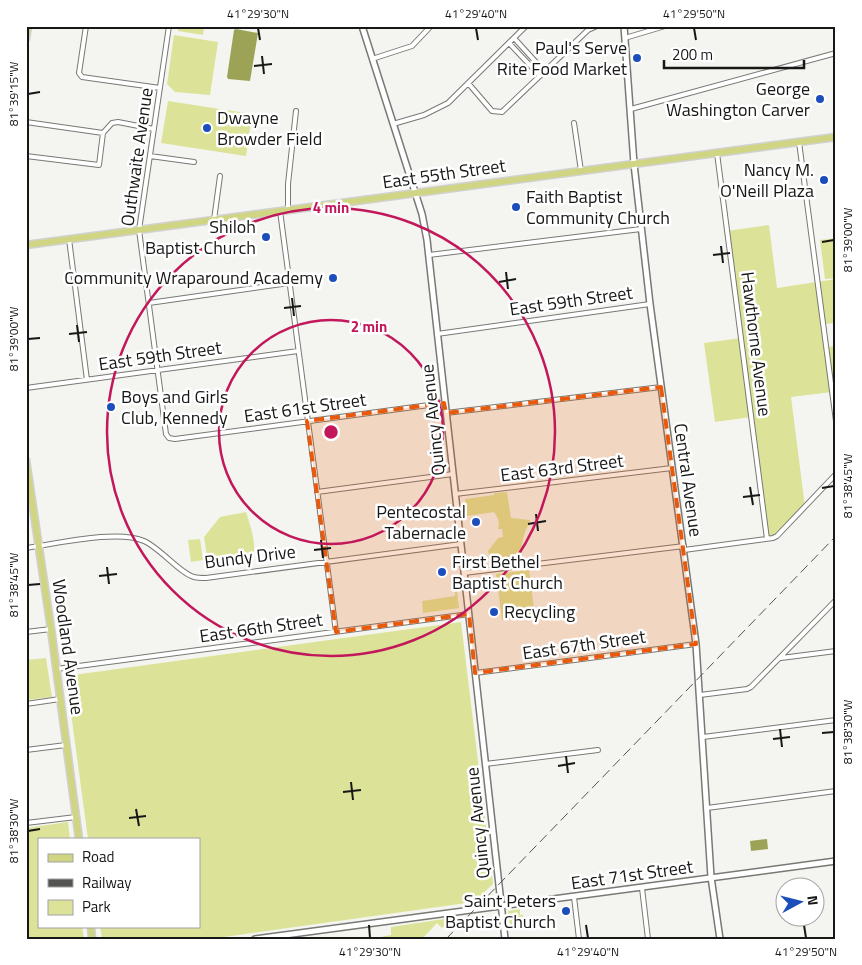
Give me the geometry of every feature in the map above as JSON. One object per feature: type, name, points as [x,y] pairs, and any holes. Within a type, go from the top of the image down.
[{"type":"main road","points":[[26,38],[28,26]]},
{"type":"main road","name":"East 55th Street","points":[[26,245],[836,137]]},
{"type":"main road","name":"Woodland Avenue","points":[[26,460],[79,838]]},
{"type":"street","points":[[86,26],[79,73],[82,77],[160,88]]},
{"type":"street","name":"Outhwaite Avenue","points":[[169,26],[139,230],[166,434],[170,438]]},
{"type":"street","name":"Quincy Avenue","points":[[362,26],[425,227],[505,939]]},
{"type":"street","points":[[372,59],[412,46],[431,26]]},
{"type":"street","points":[[393,124],[448,103],[526,26]]},
{"type":"street","points":[[468,83],[492,111],[505,110],[587,28],[597,26]]},
{"type":"street","name":"Central Avenue","points":[[624,26],[634,164],[641,229],[696,644],[711,877],[720,939]]},
{"type":"street","points":[[625,38],[665,26]]},
{"type":"street","points":[[514,38],[545,72]]},
{"type":"street","points":[[509,43],[540,76]]},
{"type":"street","points":[[631,109],[836,52]]},
{"type":"street","points":[[288,210],[288,183],[296,111]]},
{"type":"street","points":[[26,122],[103,133]]},
{"type":"street","points":[[26,156],[99,165],[103,133],[112,123],[118,122],[154,128]]},
{"type":"street","points":[[574,123],[581,171]]},
{"type":"street","points":[[800,142],[836,421]]},
{"type":"street","name":"Hawthorne Avenue","points":[[717,153],[767,539]]},
{"type":"street","points":[[150,156],[194,162]]},
{"type":"street","points":[[214,220],[220,176]]},
{"type":"street","points":[[280,211],[336,632]]},
{"type":"street","points":[[429,255],[641,229]]},
{"type":"street","points":[[69,240],[87,380]]},
{"type":"street","points":[[149,303],[289,283]]},
{"type":"street","name":"East 59th Street","points":[[437,334],[650,304]]},
{"type":"street","name":"East 59th Street","points":[[26,388],[298,351]]},
{"type":"street","points":[[446,413],[661,387]]},
{"type":"street","name":"East 61st Street","points":[[170,438],[175,439],[444,402]]},
{"type":"street","name":"East 63rd Street","points":[[455,494],[672,468]]},
{"type":"street","points":[[317,492],[453,474]]},
{"type":"street","points":[[464,573],[767,539],[777,536],[836,474]]},
{"type":"street","name":"Bundy Drive","points":[[39,546],[117,536],[128,537],[142,540],[151,545],[194,577],[206,578],[461,544]]},
{"type":"street","points":[[26,548],[39,546]]},
{"type":"street","points":[[700,695],[751,687],[836,600]]},
{"type":"street","name":"East 66th Street","points":[[56,669],[469,614]]},
{"type":"street","points":[[26,632],[51,629]]},
{"type":"street","name":"East 67th Street","points":[[475,673],[696,644]]},
{"type":"street","points":[[780,658],[836,651]]},
{"type":"street","points":[[26,704],[60,699]]},
{"type":"street","points":[[703,737],[836,720]]},
{"type":"street","points":[[26,750],[66,745]]},
{"type":"street","points":[[485,764],[598,750]]},
{"type":"street","points":[[707,808],[836,791]]},
{"type":"street","points":[[26,823],[76,817]]},
{"type":"street","name":"East 71st Street","points":[[255,939],[836,861]]},
{"type":"street","points":[[642,888],[648,939]]},
{"type":"street","points":[[574,897],[579,939]]},
{"type":"highlighted area","points":[[661,387],[696,644],[475,673],[469,614],[336,632],[307,421],[444,403],[446,413]]},
{"type":"green space","points":[[178,26],[204,26],[203,35],[178,31]]},
{"type":"green space","points":[[174,35],[218,42],[210,95],[175,92],[167,84]]},
{"type":"green space","name":"Dwayne Browder Field","points":[[168,101],[252,114],[246,156],[161,143]]},
{"type":"green space","points":[[769,225],[777,288],[836,279],[836,323],[824,324],[827,347],[836,346],[836,421],[832,392],[791,397],[805,507],[777,536],[767,539],[751,417],[715,422],[704,343],[741,338],[727,231]]},
{"type":"green space","points":[[836,238],[836,278],[825,279],[820,240]]},
{"type":"green space","points":[[507,492],[511,518],[530,520],[522,543],[519,561],[498,567],[496,555],[489,555],[488,551],[498,538],[503,537],[502,529],[498,529],[498,518],[494,512],[467,516],[465,499]]},
{"type":"green space","points":[[246,512],[254,544],[251,560],[208,563],[204,537],[220,517]]},
{"type":"green space","points":[[200,539],[203,560],[191,562],[188,540]]},
{"type":"green space","points":[[529,570],[535,616],[502,620],[496,574]]},
{"type":"green space","points":[[457,591],[459,608],[423,613],[422,601],[455,596]]},
{"type":"green space","points":[[461,622],[493,884],[474,902],[210,939],[102,939],[100,928],[200,928],[200,838],[88,838],[66,676]]},
{"type":"green space","points":[[46,658],[52,697],[26,700],[26,660]]},
{"type":"green space","points":[[68,822],[70,838],[38,838],[38,928],[82,928],[84,939],[26,939],[26,828]]},
{"type":"green space","points":[[520,909],[520,915],[523,915],[526,924],[530,927],[511,930],[508,911]]},
{"type":"green space","points":[[451,918],[442,928],[437,923],[422,939],[370,939],[391,935],[391,927]]},
{"type":"shaded area","points":[[234,30],[258,33],[250,81],[228,79],[227,77]]},
{"type":"shaded area","points":[[767,839],[768,849],[751,851],[750,841]]},
{"type":"railway","points":[[446,939],[836,536]]},
{"type":"place","name":"Paul's Serve Rite Food Market","points":[[637,58]]},
{"type":"place","name":"George Washington Carver","points":[[820,99]]},
{"type":"place","name":"Dwayne Browder Field","points":[[207,128]]},
{"type":"place","name":"Nancy M. O'Neill Plaza","points":[[824,180]]},
{"type":"place","name":"Faith Baptist Community Church","points":[[516,207]]},
{"type":"place","name":"Shiloh Baptist Church","points":[[266,237]]},
{"type":"place","name":"Community Wraparound Academy","points":[[333,278]]},
{"type":"place","name":"Boys and Girls Club, Kennedy","points":[[111,407]]},
{"type":"place","name":"Pentecostal Tabernacle","points":[[476,522]]},
{"type":"place","name":"First Bethel Baptist Church","points":[[442,572]]},
{"type":"place","name":"Recycling","points":[[494,612]]},
{"type":"place","name":"Saint Peters Baptist Church","points":[[566,911]]}]
